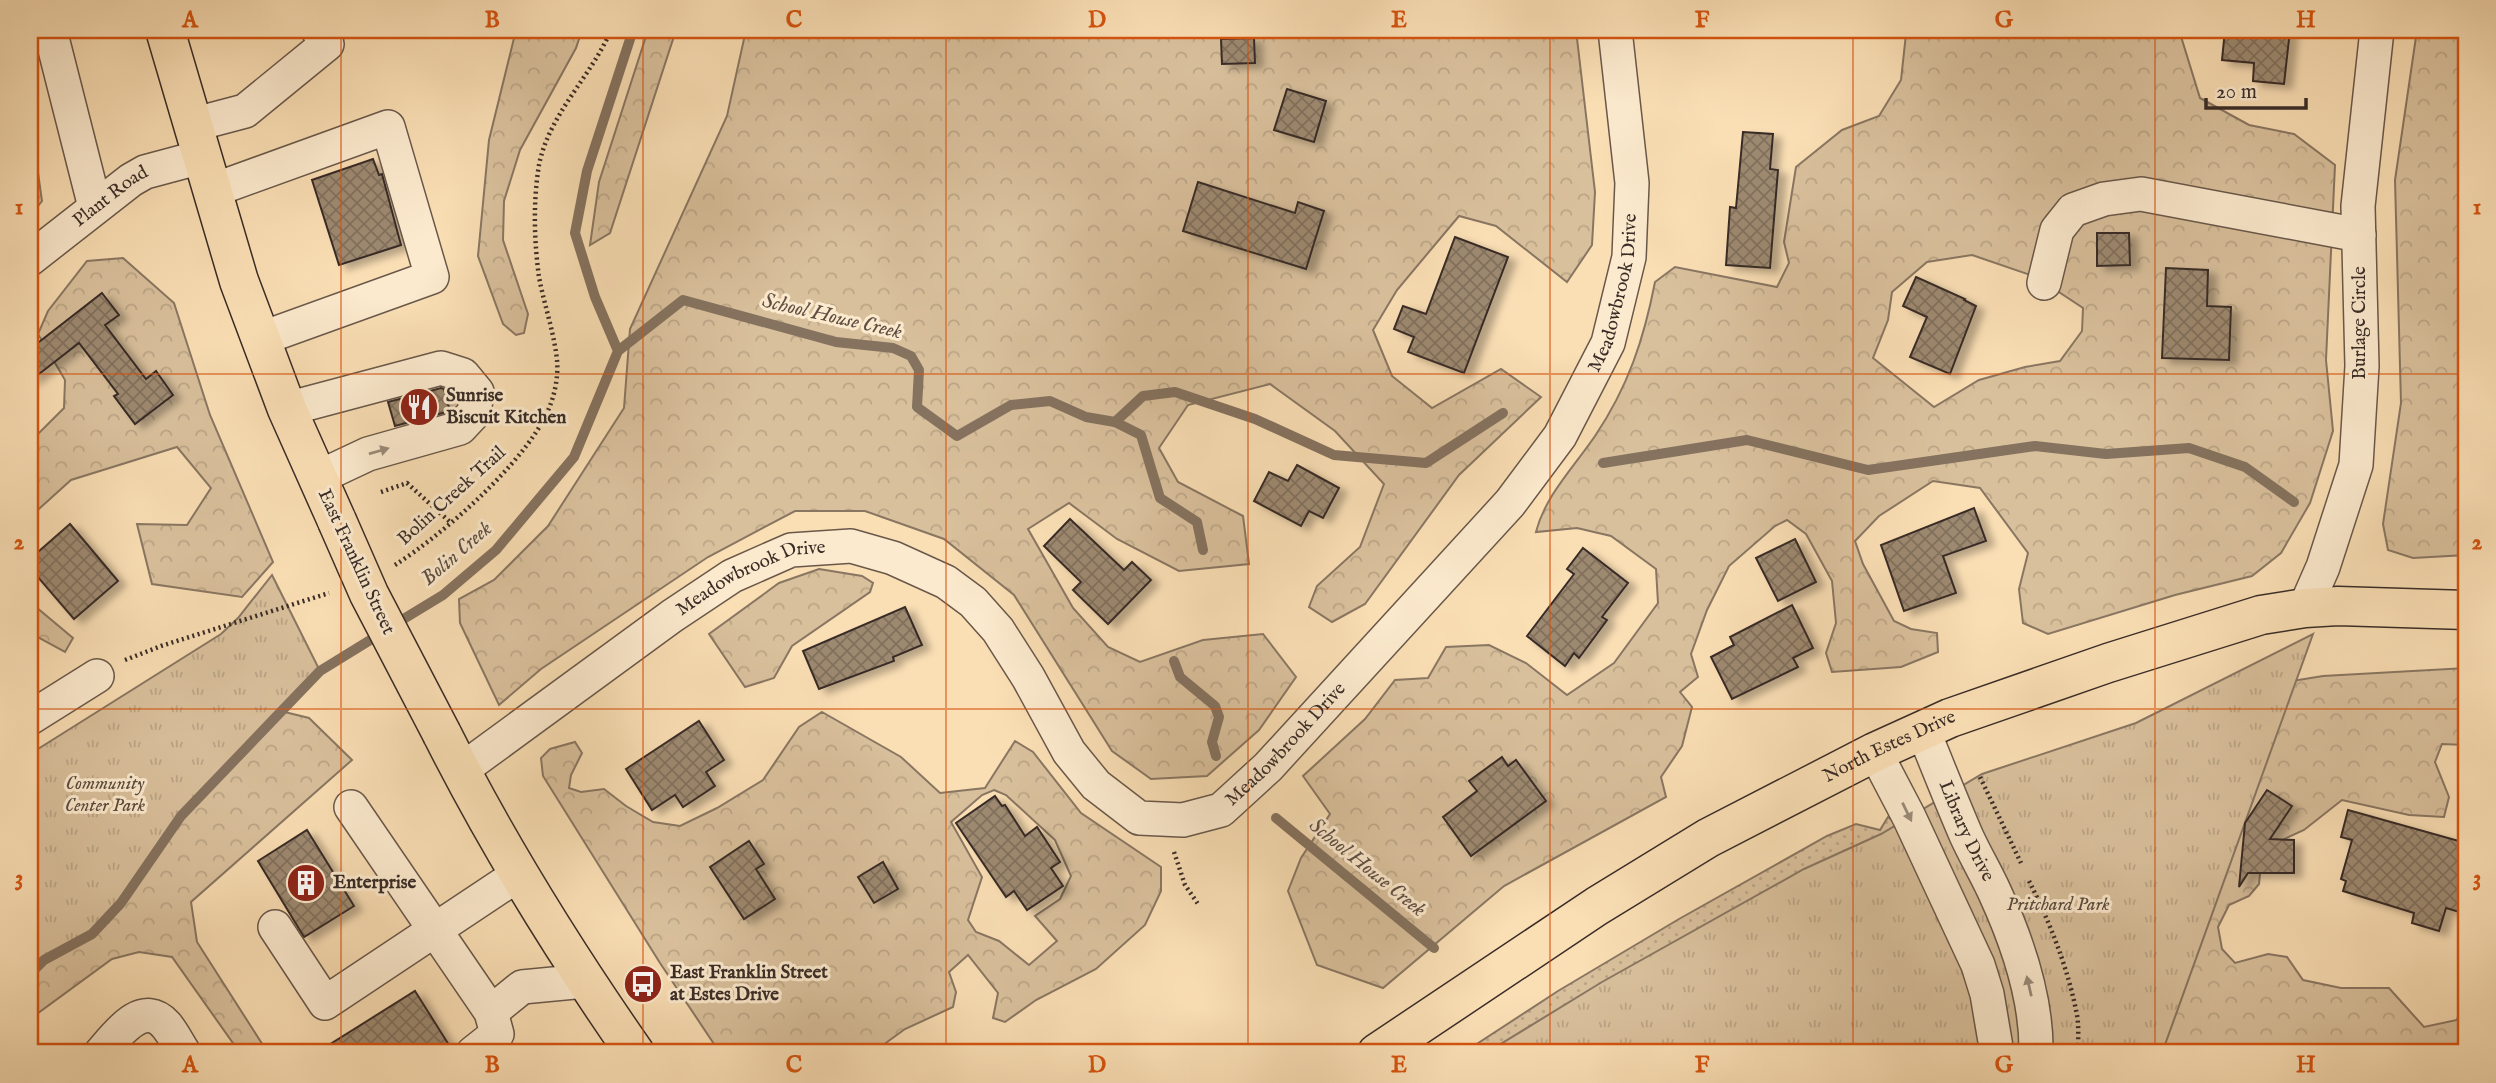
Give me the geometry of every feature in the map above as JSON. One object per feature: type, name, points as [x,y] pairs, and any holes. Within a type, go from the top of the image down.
[{"type":"main road","name":"East Franklin Street","points":[[165,30],[201,158],[260,339],[287,409],[369,594],[460,771],[519,874],[585,981],[635,1053]]},
{"type":"main road","name":"North Estes Drive","points":[[1377,1053],[1597,906],[1707,838],[1923,730],[2009,696],[2261,615],[2305,608],[2382,606],[2466,610]]},
{"type":"street","points":[[50,30],[95,206]]},
{"type":"street","points":[[201,158],[245,111],[327,44],[318,30]]},
{"type":"street","name":"Meadowbrook Drive","points":[[460,771],[672,616],[732,576],[791,550],[851,546],[893,558],[946,582],[973,602],[998,629],[1069,752],[1096,785],[1139,818],[1183,820],[1221,810],[1268,767],[1510,503],[1560,436],[1608,343],[1629,257],[1632,183],[1615,30]]},
{"type":"street","name":"Burlage Circle","points":[[2305,608],[2323,567],[2356,465],[2362,366],[2358,206],[2377,30]]},
{"type":"street","points":[[201,158],[388,127],[432,277],[260,339]]},
{"type":"street","name":"Plant Road","points":[[30,259],[95,206],[145,172],[201,158]]},
{"type":"street","points":[[2043,283],[2057,230],[2073,210],[2104,199],[2141,194],[2359,235]]},
{"type":"street","points":[[287,409],[441,368],[463,376],[477,392],[474,413],[460,428],[369,454],[317,478]]},
{"type":"street","points":[[30,718],[97,676]]},
{"type":"street","name":"Library Drive","points":[[1923,730],[1966,836],[1996,894],[2028,981],[2037,1029],[2036,1053]]},
{"type":"street","points":[[1875,752],[1909,817],[1978,965],[1987,994],[1997,1053]]},
{"type":"street","points":[[351,807],[491,1012],[497,1034],[474,1053]]},
{"type":"street","points":[[275,927],[325,1003],[519,874]]},
{"type":"street","points":[[491,1012],[522,987],[585,981]]},
{"type":"street","points":[[100,1053],[131,1020],[144,1015],[155,1017],[166,1024],[184,1053]]},
{"type":"path","name":"Bolin Creek Trail","points":[[385,571],[415,552],[514,461],[549,409],[556,385],[557,360],[539,276],[536,243],[540,161],[556,121],[604,46],[611,30]]},
{"type":"path","points":[[382,492],[407,483],[450,522]]},
{"type":"path","points":[[97,676],[125,660],[161,646],[295,606],[340,589]]},
{"type":"path","points":[[1175,820],[1174,854],[1185,885],[1198,904]]},
{"type":"green space","points":[[516,30],[582,30],[576,48],[520,150],[504,201],[503,240],[528,314],[524,333],[516,335],[503,324],[478,256],[489,140]]},
{"type":"green space","points":[[648,30],[676,30],[610,233],[590,245],[599,182]]},
{"type":"green space","points":[[746,30],[1576,30],[1595,192],[1592,245],[1567,282],[1496,226],[1459,216],[1397,290],[1373,330],[1392,376],[1432,408],[1501,369],[1541,397],[1459,475],[1365,604],[1332,622],[1309,607],[1317,586],[1360,547],[1384,484],[1335,431],[1270,384],[1188,405],[1159,448],[1178,482],[1243,516],[1249,564],[1179,571],[1117,539],[1069,503],[1028,529],[1073,608],[1108,647],[1140,662],[1203,640],[1263,634],[1296,677],[1259,730],[1207,776],[1151,779],[1112,751],[1014,595],[944,539],[865,511],[795,511],[708,557],[541,669],[499,705],[460,623],[459,599],[494,580],[548,526],[624,408],[630,329],[727,116]]},
{"type":"green space","points":[[1909,30],[2179,30],[2200,98],[2249,125],[2294,134],[2335,165],[2326,360],[2333,431],[2310,503],[2281,553],[2252,576],[2175,595],[2048,634],[2023,623],[2019,589],[2028,553],[1980,488],[1933,481],[1879,516],[1855,541],[1863,564],[1894,621],[1911,629],[1937,633],[1938,652],[1901,667],[1832,672],[1826,653],[1836,623],[1832,581],[1806,534],[1787,520],[1775,526],[1729,566],[1707,610],[1691,654],[1698,677],[1680,692],[1692,707],[1682,746],[1661,777],[1666,797],[1504,886],[1383,988],[1317,965],[1288,891],[1301,858],[1330,814],[1303,776],[1365,719],[1395,680],[1428,678],[1446,647],[1489,645],[1526,663],[1567,695],[1614,663],[1658,603],[1656,569],[1611,536],[1577,528],[1536,532],[1546,506],[1607,418],[1626,381],[1646,323],[1655,282],[1675,267],[1777,287],[1789,263],[1784,242],[1796,167],[1842,130],[1879,116],[1901,80],[1906,34]],"holes":[[[1972,255],[2036,277],[2083,308],[2082,331],[2060,361],[2025,367],[1979,380],[1934,407],[1873,358],[1888,320],[1892,292],[1927,262]]]},
{"type":"green space","points":[[2417,30],[2466,30],[2466,555],[2413,558],[2388,550],[2383,524],[2401,403],[2395,180]]},
{"type":"green space","points":[[30,116],[42,201],[30,216]]},
{"type":"green space","points":[[123,258],[174,303],[210,415],[273,562],[242,597],[152,584],[137,524],[187,525],[211,488],[177,447],[71,480],[30,517],[30,433],[38,434],[64,408],[65,380],[38,334],[48,311],[87,261]]},
{"type":"green space","points":[[819,569],[862,576],[873,583],[870,592],[792,646],[774,678],[745,687],[709,634],[779,583]]},
{"type":"green space","name":"Community Center Park","points":[[272,575],[320,671],[181,816],[121,903],[92,934],[44,960],[30,974],[30,754],[221,634],[238,618]]},
{"type":"green space","points":[[30,602],[73,638],[65,652],[30,633]]},
{"type":"green space","name":"Pritchard Park","points":[[2313,634],[2162,1053],[1486,1053],[1602,982],[1804,869],[1881,834],[1982,774],[2136,723]]},
{"type":"green space","points":[[2466,668],[2466,745],[2442,744],[2435,762],[2449,797],[2444,817],[2409,815],[2342,800],[2304,830],[2271,845],[2261,863],[2259,884],[2249,896],[2229,905],[2218,927],[2222,949],[2235,963],[2268,954],[2287,957],[2303,980],[2341,988],[2389,988],[2424,1027],[2457,1020],[2466,988],[2466,1053],[2097,1053],[2256,687],[2323,676]]},
{"type":"green space","points":[[236,700],[309,718],[352,760],[191,902],[197,942],[268,1053],[240,1053],[172,957],[139,952],[112,959],[30,1019],[30,836]]},
{"type":"green space","points":[[822,712],[901,757],[940,793],[985,788],[1015,741],[1033,752],[1081,813],[1161,867],[1161,891],[1145,925],[1096,969],[1036,1000],[1005,1022],[993,1018],[998,993],[968,955],[949,972],[956,992],[953,1007],[905,1029],[872,1053],[720,1053],[543,776],[541,758],[550,749],[575,742],[582,753],[571,775],[569,788],[581,792],[604,789],[653,822],[680,826],[717,808],[763,780],[799,727]],"holes":[[[994,790],[1006,795],[1055,840],[1071,876],[1060,899],[1035,916],[1057,941],[1029,965],[999,941],[976,932],[968,920],[982,877],[951,822],[982,795]]]},
{"type":"green space","points":[[1888,817],[1901,827],[1510,1053],[1463,1053],[1558,991],[1827,836],[1856,824],[1880,830]]},
{"type":"building","points":[[2225,30],[2290,30],[2284,84],[2253,81],[2254,63],[2222,60]]},
{"type":"building","points":[[1254,38],[1255,63],[1222,64],[1221,39]]},
{"type":"building","points":[[1287,89],[1326,101],[1314,142],[1274,130]]},
{"type":"building","points":[[1743,132],[1773,134],[1770,169],[1778,170],[1770,268],[1726,265],[1730,207],[1736,208]]},
{"type":"building","points":[[373,159],[379,175],[382,174],[401,245],[339,265],[312,180]]},
{"type":"building","points":[[1198,182],[1295,213],[1298,202],[1324,211],[1306,269],[1183,231]]},
{"type":"building","points":[[2097,233],[2129,233],[2130,265],[2097,266]]},
{"type":"building","points":[[1455,237],[1508,257],[1464,373],[1408,352],[1414,337],[1394,329],[1403,306],[1426,314]]},
{"type":"building","points":[[2166,268],[2208,270],[2207,306],[2231,307],[2229,360],[2162,358]]},
{"type":"building","points":[[1916,277],[1976,306],[1950,374],[1910,357],[1927,317],[1903,306]]},
{"type":"building","points":[[102,293],[119,315],[105,325],[146,379],[156,371],[173,395],[135,424],[114,396],[118,394],[79,343],[30,381],[30,349]]},
{"type":"building","points":[[444,389],[450,411],[395,426],[388,402]]},
{"type":"building","points":[[1297,465],[1339,488],[1323,518],[1309,511],[1301,526],[1254,501],[1269,472],[1288,481]]},
{"type":"building","points":[[1974,508],[1986,541],[1943,556],[1956,593],[1904,611],[1881,545]]},
{"type":"building","points":[[1070,519],[1124,570],[1132,562],[1151,580],[1108,624],[1073,590],[1081,582],[1044,546]]},
{"type":"building","points":[[70,524],[118,581],[74,619],[30,568],[30,559]]},
{"type":"building","points":[[1795,539],[1816,582],[1778,601],[1756,558]]},
{"type":"building","points":[[1583,548],[1628,583],[1602,617],[1607,620],[1579,658],[1574,653],[1565,666],[1527,636],[1574,574],[1567,569]]},
{"type":"building","points":[[1792,605],[1813,648],[1793,658],[1798,667],[1732,699],[1711,657],[1734,645],[1730,637]]},
{"type":"building","points":[[905,607],[922,645],[893,657],[894,661],[819,689],[803,651]]},
{"type":"building","points":[[699,721],[724,760],[706,772],[715,786],[683,807],[675,795],[652,810],[626,769]]},
{"type":"building","points":[[1502,757],[1508,766],[1516,760],[1546,801],[1471,856],[1443,817],[1477,791],[1469,781]]},
{"type":"building","points":[[2267,790],[2292,806],[2270,839],[2294,840],[2294,873],[2248,873],[2239,887],[2245,823]]},
{"type":"building","points":[[995,796],[1002,806],[1005,805],[1025,836],[1037,827],[1060,862],[1051,868],[1063,886],[1027,910],[1014,891],[1006,897],[956,823]]},
{"type":"building","points":[[2348,810],[2466,843],[2466,914],[2446,908],[2439,931],[2412,923],[2414,913],[2343,891],[2346,881],[2341,879],[2352,840],[2341,837]]},
{"type":"building","name":"Enterprise","points":[[307,830],[354,906],[304,937],[258,861]]},
{"type":"building","points":[[749,841],[764,864],[756,869],[775,899],[744,919],[710,867]]},
{"type":"building","points":[[883,862],[898,889],[874,903],[858,877]]},
{"type":"building","points":[[415,991],[454,1053],[316,1053]]},
{"type":"waterway","name":"Bolin Creek","points":[[392,626],[443,595],[496,550],[574,457],[618,351],[595,297],[575,233],[587,171],[633,30]]},
{"type":"waterway","name":"School House Creek","points":[[618,351],[683,300],[836,342],[893,348],[911,356],[919,370],[917,407],[957,436],[1011,405],[1050,401],[1086,417],[1115,422],[1141,435],[1160,498],[1197,522],[1203,550]]},
{"type":"waterway","points":[[1115,422],[1143,396],[1175,392],[1255,419],[1334,455],[1426,463],[1503,413]]},
{"type":"waterway","points":[[1603,463],[1747,440],[1868,470],[2035,446],[2106,454],[2189,448],[2245,467],[2294,502]]},
{"type":"waterway","name":"Bolin Creek","points":[[30,974],[44,960],[92,934],[121,903],[181,816],[320,671],[380,634]]},
{"type":"waterway","name":"School House Creek","points":[[1174,661],[1180,677],[1215,706],[1219,717],[1212,742],[1216,756]]},
{"type":"waterway","name":"School House Creek","points":[[1276,818],[1434,948]]},
{"type":"place","name":"Sunrise Biscuit Kitchen","points":[[419,407]]},
{"type":"place","name":"Enterprise","points":[[306,883]]},
{"type":"place","name":"East Franklin Street at Estes Drive","points":[[643,984]]}]
